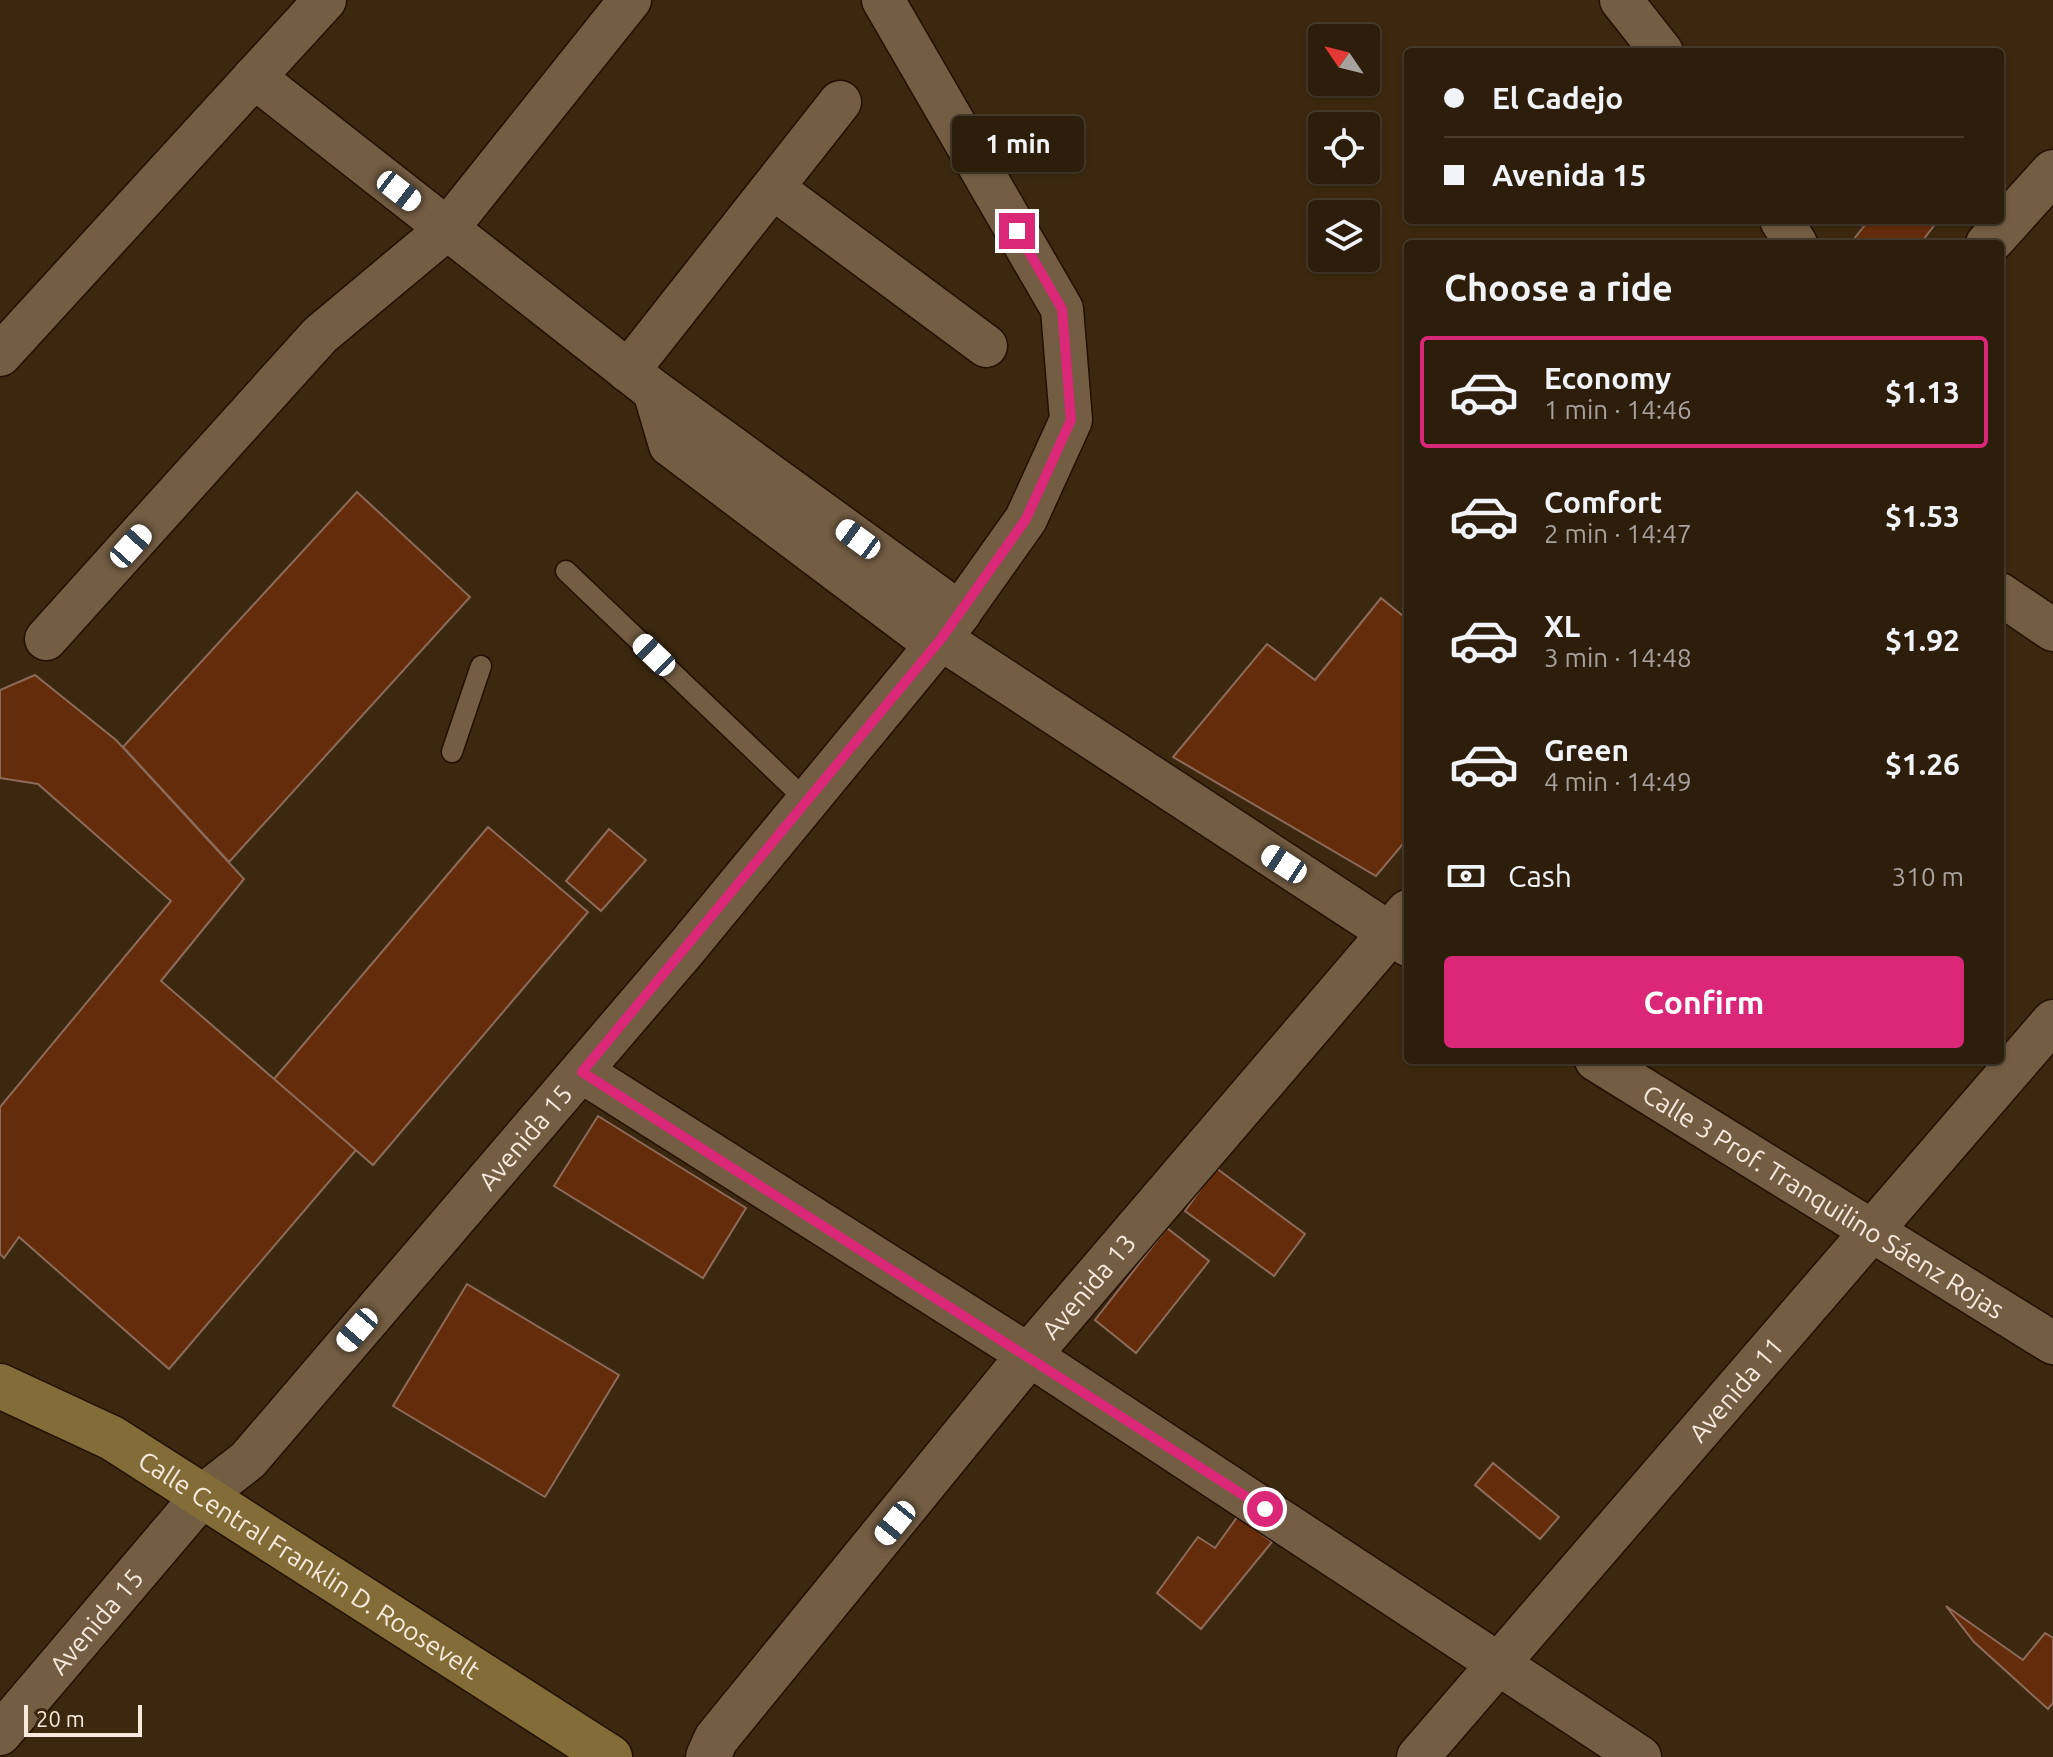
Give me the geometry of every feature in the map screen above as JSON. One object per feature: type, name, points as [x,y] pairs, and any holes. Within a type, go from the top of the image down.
[{"type":"main road","name":"Calle Central Franklin D. Roosevelt","points":[[0,1386],[112,1438],[611,1756]]},
{"type":"street","points":[[0,355],[325,0]]},
{"type":"street","points":[[46,639],[320,335],[447,229],[630,0]]},
{"type":"street","name":"Avenida 15","points":[[0,1734],[203,1495],[248,1460],[316,1377],[582,1072],[945,632],[1026,519],[1071,420],[1062,309],[883,0]]},
{"type":"street","points":[[1621,0],[1659,48]]},
{"type":"street","points":[[254,77],[641,381],[945,632],[1402,930]]},
{"type":"street","points":[[641,381],[773,188],[840,102]]},
{"type":"street","points":[[1992,240],[2053,172]]},
{"type":"street","points":[[773,188],[986,346]]},
{"type":"street","points":[[2004,597],[2053,630]]},
{"type":"street","name":"Avenida 13","points":[[704,1751],[1029,1355],[1402,930]]},
{"type":"street","name":"Avenida 11","points":[[1418,1757],[2053,1021]]},
{"type":"street","name":"Calle 3 Prof. Tranquilino Sáenz Rojas","points":[[1602,1064],[2053,1343]]},
{"type":"street","points":[[582,1072],[1029,1355],[1640,1757]]},
{"type":"lane","points":[[566,571],[807,801]]},
{"type":"lane","points":[[452,752],[481,666]]},
{"type":"building","points":[[1866,224],[1935,224],[1923,240],[1853,240]]},
{"type":"building","points":[[357,492],[470,597],[229,862],[123,747]]},
{"type":"building","points":[[1381,598],[1404,617],[1404,843],[1376,876],[1173,757],[1267,644],[1315,680]]},
{"type":"building","points":[[35,675],[116,740],[244,879],[161,981],[356,1150],[169,1369],[19,1237],[4,1258],[0,1254],[0,1107],[171,901],[38,784],[0,778],[0,690]]},
{"type":"building","points":[[488,827],[588,912],[373,1165],[274,1079]]},
{"type":"building","points":[[609,829],[646,860],[601,911],[566,881]]},
{"type":"building","points":[[598,1116],[746,1208],[703,1278],[554,1186]]},
{"type":"building","points":[[1216,1168],[1305,1234],[1274,1276],[1185,1211]]},
{"type":"building","points":[[1167,1228],[1209,1261],[1136,1353],[1095,1320]]},
{"type":"building","points":[[467,1284],[619,1375],[545,1497],[393,1406]]},
{"type":"building","points":[[1493,1463],[1559,1517],[1540,1539],[1475,1485]]},
{"type":"building","points":[[1238,1516],[1272,1542],[1201,1629],[1157,1593],[1198,1537],[1215,1548]]},
{"type":"building","points":[[1946,1606],[2023,1660],[2045,1633],[2053,1638],[2053,1703],[2048,1709],[1974,1642]]},
{"type":"route","points":[[1017,231],[1062,309],[1071,420],[1026,519],[941,639],[582,1072],[1265,1509]]}]
